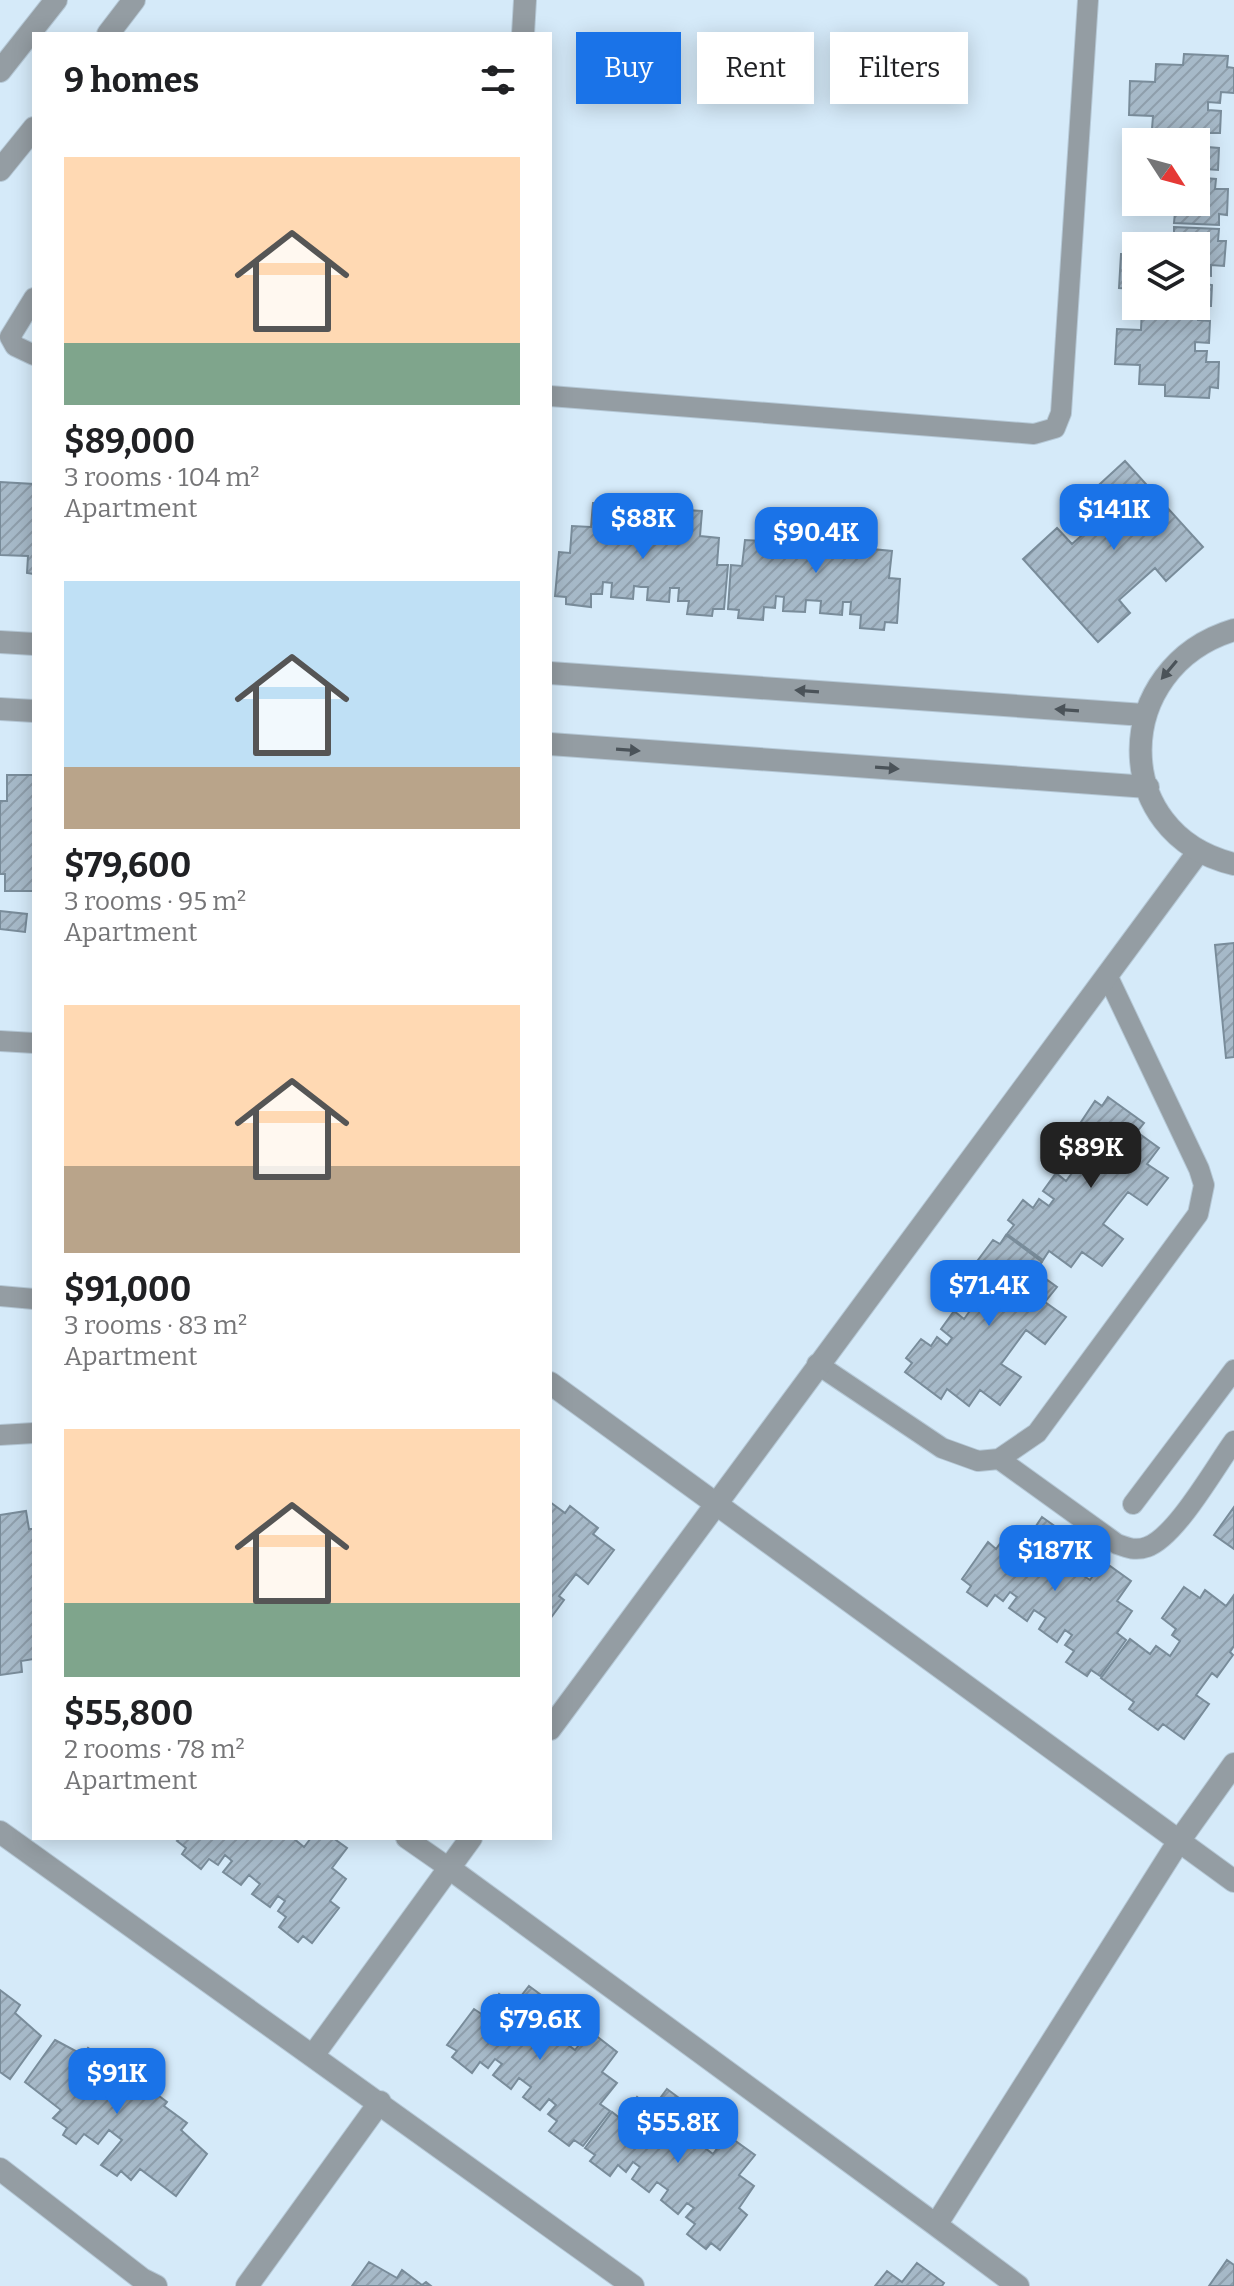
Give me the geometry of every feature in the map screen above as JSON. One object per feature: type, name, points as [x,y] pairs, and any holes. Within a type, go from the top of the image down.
[{"type":"street","points":[[0,71],[56,0]]},
{"type":"street","points":[[110,32],[134,0]]},
{"type":"street","points":[[523,32],[525,0]]},
{"type":"street","points":[[0,170],[32,130]]},
{"type":"street","points":[[1234,630],[1210,637],[1181,656],[1158,683],[1144,715],[1139,747],[1156,807],[1174,832],[1199,851],[1234,864]]},
{"type":"street","points":[[0,642],[32,644]]},
{"type":"street","points":[[552,673],[1144,715]]},
{"type":"street","points":[[0,709],[32,711]]},
{"type":"street","points":[[552,744],[1148,787]]},
{"type":"street","points":[[552,1726],[713,1504],[1199,851]]},
{"type":"street","points":[[552,1384],[1234,1881]]},
{"type":"street","points":[[936,2225],[1179,1841],[1234,1764]]},
{"type":"street","points":[[0,1832],[314,2054],[633,2286]]},
{"type":"street","points":[[314,2054],[470,1840]]},
{"type":"street","points":[[449,1868],[1018,2286]]},
{"type":"street","points":[[247,2286],[380,2102]]},
{"type":"street","points":[[0,2169],[142,2279],[156,2286]]},
{"type":"lane","points":[[552,396],[1034,434],[1055,428],[1061,413],[1088,0]]},
{"type":"lane","points":[[32,301],[10,337],[15,346],[32,354]]},
{"type":"lane","points":[[817,1364],[942,1448],[978,1461],[999,1459],[1037,1433],[1198,1214],[1203,1198],[1199,1169],[1107,975]]},
{"type":"lane","points":[[0,1041],[32,1043]]},
{"type":"lane","points":[[0,1296],[32,1299]]},
{"type":"lane","points":[[1133,1504],[1234,1370]]},
{"type":"lane","points":[[0,1435],[32,1433]]},
{"type":"lane","points":[[999,1459],[1117,1544],[1134,1550],[1150,1546],[1170,1529],[1234,1441]]},
{"type":"lane","points":[[409,1840],[449,1868]]},
{"type":"building","points":[[1184,54],[1228,56],[1227,67],[1234,68],[1234,93],[1221,92],[1220,103],[1208,102],[1208,110],[1221,111],[1220,133],[1210,133],[1210,128],[1152,128],[1153,116],[1129,115],[1130,81],[1155,82],[1156,64],[1183,65]]},
{"type":"building","points":[[1210,147],[1219,148],[1218,170],[1210,169]]},
{"type":"building","points":[[1210,178],[1216,179],[1215,189],[1228,189],[1227,215],[1219,214],[1219,225],[1174,223],[1175,216],[1210,216]]},
{"type":"building","points":[[1174,227],[1219,229],[1218,241],[1226,241],[1224,266],[1211,265],[1210,276],[1210,232],[1174,232]]},
{"type":"building","points":[[1121,254],[1122,254],[1122,288],[1119,288]]},
{"type":"building","points":[[1141,320],[1210,321],[1209,343],[1195,342],[1195,351],[1207,351],[1206,362],[1219,362],[1218,388],[1210,387],[1209,398],[1165,396],[1165,385],[1139,384],[1140,365],[1115,364],[1117,329],[1141,330]]},
{"type":"building","points":[[1125,461],[1203,547],[1166,581],[1155,568],[1119,600],[1130,613],[1098,642],[1023,559],[1057,528],[1072,544],[1107,513],[1090,493]]},
{"type":"building","points":[[0,482],[32,484],[32,574],[27,573],[28,556],[0,555]]},
{"type":"building","points":[[593,503],[627,505],[625,529],[666,532],[668,509],[702,511],[700,536],[719,538],[717,565],[728,565],[724,609],[713,609],[712,616],[687,614],[689,601],[678,601],[679,588],[670,588],[669,602],[647,600],[648,587],[634,586],[633,599],[611,597],[612,583],[603,582],[602,594],[591,594],[591,607],[566,604],[566,597],[555,596],[559,552],[570,553],[572,526],[591,527]]},
{"type":"building","points":[[765,516],[799,519],[798,543],[839,546],[840,522],[875,525],[872,549],[892,551],[889,578],[900,579],[897,623],[885,622],[884,630],[860,628],[861,615],[850,614],[851,602],[843,602],[842,615],[820,613],[821,601],[806,600],[805,612],[783,611],[784,597],[776,596],[775,608],[764,607],[763,620],[738,618],[739,610],[728,609],[731,565],[742,566],[745,540],[763,541]]},
{"type":"building","points":[[7,775],[32,775],[32,891],[5,891],[5,874],[0,874],[0,801],[7,801]]},
{"type":"building","points":[[0,911],[27,914],[25,932],[0,929]]},
{"type":"building","points":[[1234,943],[1234,1057],[1226,1058],[1215,945]]},
{"type":"building","points":[[1108,1097],[1144,1123],[1137,1132],[1159,1148],[1147,1164],[1168,1178],[1147,1205],[1128,1192],[1103,1224],[1123,1239],[1102,1266],[1082,1252],[1071,1267],[1049,1251],[1043,1260],[1007,1234],[1014,1225],[1008,1220],[1023,1200],[1033,1208],[1039,1199],[1049,1206],[1054,1199],[1043,1191],[1056,1173],[1066,1181],[1075,1169],[1065,1162],[1078,1144],[1089,1152],[1094,1145],[1085,1138],[1091,1129],[1081,1122],[1095,1101],[1102,1106]]},
{"type":"building","points":[[1006,1235],[1042,1262],[1035,1271],[1057,1287],[1045,1302],[1066,1317],[1045,1344],[1026,1330],[1001,1364],[1021,1377],[1000,1405],[980,1390],[969,1406],[947,1389],[941,1399],[905,1372],[912,1363],[906,1358],[921,1339],[931,1346],[937,1337],[947,1345],[952,1338],[941,1329],[954,1311],[964,1319],[972,1308],[962,1300],[976,1282],[987,1290],[992,1284],[982,1277],[989,1268],[978,1260],[993,1240],[1000,1244]]},
{"type":"building","points":[[552,1503],[565,1513],[570,1506],[598,1528],[593,1534],[614,1550],[588,1584],[576,1574],[559,1596],[564,1600],[552,1616]]},
{"type":"building","points":[[1234,1507],[1234,1549],[1214,1535]]},
{"type":"building","points":[[26,1511],[29,1529],[32,1529],[32,1659],[21,1661],[22,1672],[0,1675],[0,1515]]},
{"type":"building","points":[[1042,1517],[1070,1537],[1056,1557],[1090,1580],[1103,1561],[1131,1581],[1117,1601],[1132,1611],[1117,1633],[1126,1640],[1100,1676],[1091,1670],[1087,1676],[1066,1662],[1074,1651],[1065,1645],[1072,1635],[1065,1630],[1057,1642],[1039,1629],[1046,1618],[1034,1610],[1027,1621],[1009,1608],[1017,1597],[1010,1592],[1003,1601],[995,1595],[987,1606],[967,1592],[971,1586],[962,1579],[988,1542],[996,1549],[1012,1527],[1028,1538]]},
{"type":"building","points":[[1184,1587],[1200,1598],[1205,1590],[1226,1606],[1234,1595],[1234,1646],[1230,1652],[1233,1655],[1217,1677],[1212,1673],[1196,1695],[1209,1704],[1184,1739],[1163,1724],[1158,1730],[1129,1709],[1134,1702],[1101,1678],[1130,1639],[1150,1654],[1156,1646],[1170,1656],[1180,1641],[1172,1635],[1176,1629],[1162,1618]]},
{"type":"building","points":[[295,1840],[304,1847],[309,1840],[336,1840],[347,1848],[332,1868],[346,1879],[330,1901],[339,1908],[312,1943],[303,1936],[298,1942],[279,1927],[286,1917],[278,1911],[285,1901],[278,1896],[270,1907],[252,1894],[260,1884],[249,1875],[241,1885],[223,1872],[232,1861],[225,1855],[218,1865],[209,1859],[201,1869],[182,1854],[186,1848],[177,1841]]},
{"type":"building","points":[[529,1986],[556,2006],[542,2025],[575,2050],[590,2031],[617,2052],[602,2072],[617,2083],[600,2104],[610,2111],[583,2146],[574,2140],[569,2146],[549,2131],[557,2121],[548,2114],[556,2105],[549,2099],[540,2110],[523,2097],[531,2087],[519,2078],[511,2089],[493,2075],[502,2064],[495,2059],[488,2068],[480,2062],[472,2073],[452,2057],[457,2051],[447,2045],[474,2009],[483,2015],[499,1994],[514,2005]]},
{"type":"building","points":[[0,1990],[20,2005],[15,2013],[41,2036],[10,2079],[0,2072]]},
{"type":"building","points":[[55,2040],[83,2055],[88,2048],[109,2063],[111,2060],[167,2102],[164,2106],[187,2123],[181,2130],[207,2154],[176,2196],[140,2169],[131,2180],[121,2171],[117,2176],[101,2165],[122,2140],[109,2130],[98,2144],[84,2134],[76,2144],[63,2135],[67,2128],[53,2118],[61,2110],[25,2082]]},
{"type":"building","points":[[667,2089],[695,2110],[680,2129],[713,2154],[727,2135],[755,2155],[739,2175],[754,2186],[739,2208],[747,2215],[720,2250],[711,2243],[706,2249],[687,2234],[695,2224],[686,2217],[694,2208],[687,2203],[678,2214],[661,2200],[668,2190],[657,2182],[649,2192],[632,2179],[640,2167],[633,2162],[626,2172],[618,2165],[610,2176],[590,2161],[595,2155],[585,2148],[612,2112],[621,2119],[637,2097],[652,2109]]},
{"type":"building","points":[[1227,2260],[1234,2265],[1234,2286],[1209,2286]]},
{"type":"building","points":[[369,2262],[397,2278],[402,2270],[422,2285],[426,2282],[431,2286],[352,2286]]},
{"type":"building","points":[[917,2263],[944,2283],[942,2286],[875,2286],[887,2271],[902,2282]]}]
